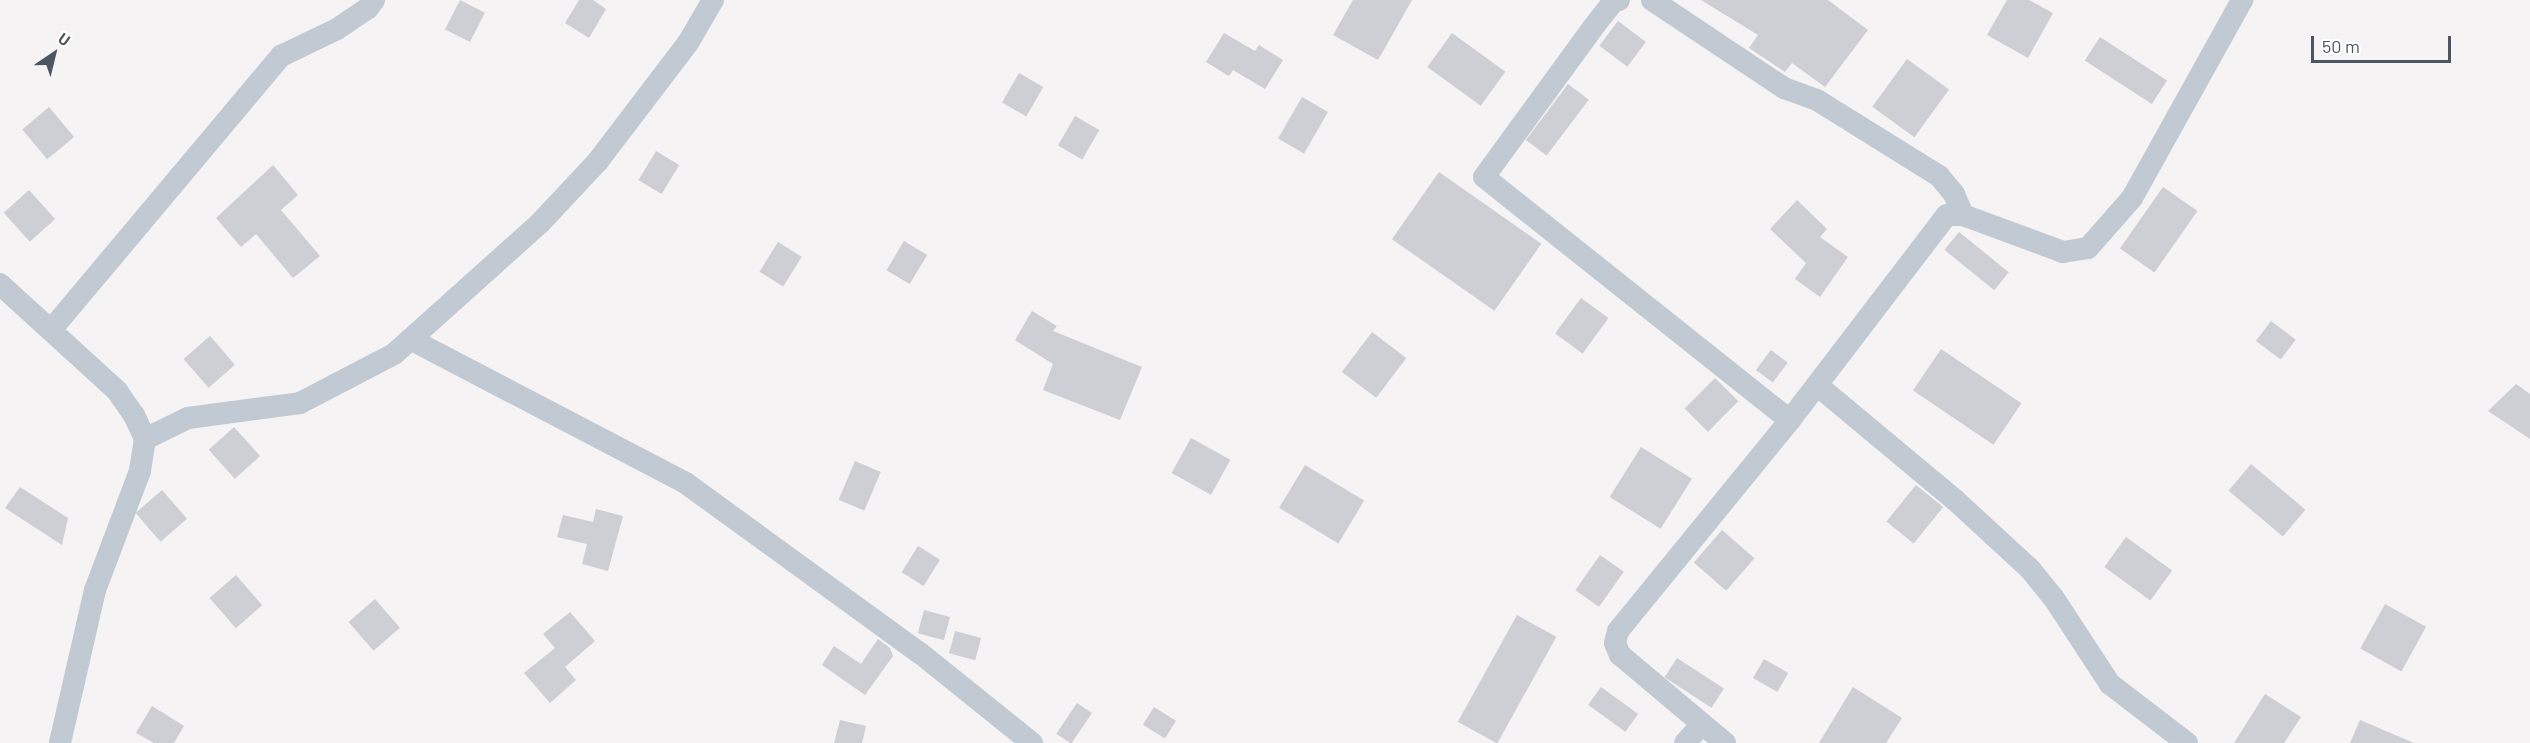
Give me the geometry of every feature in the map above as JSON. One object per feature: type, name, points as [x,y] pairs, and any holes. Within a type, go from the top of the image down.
[{"type":"street","points":[[51,330],[281,56],[337,29],[369,8],[374,0]]},
{"type":"street","points":[[145,439],[188,418],[300,403],[373,367],[412,340],[540,223],[598,161],[688,43],[713,0]]},
{"type":"street","points":[[1619,0],[1613,2],[1592,29],[1484,177],[1790,420]]},
{"type":"street","points":[[1652,0],[1784,88],[1817,100],[1939,176],[1954,194],[1963,215]]},
{"type":"street","points":[[1725,743],[1620,655],[1615,643],[1618,631],[1790,420],[1947,215],[1963,215],[2063,252],[2088,248],[2132,198],[2242,0]]},
{"type":"street","points":[[0,284],[117,391],[135,415],[145,439],[140,471],[95,590],[60,743]]},
{"type":"street","points":[[412,340],[687,484],[920,654],[1032,743]]},
{"type":"street","points":[[1817,385],[1955,500],[2030,569],[2053,597],[2110,684],[2187,743]]},
{"type":"street","points":[[1685,743],[1702,724]]},
{"type":"building","points":[[460,0],[485,13],[470,42],[445,29]]},
{"type":"building","points":[[579,0],[593,0],[606,9],[589,38],[565,23]]},
{"type":"building","points":[[1353,0],[1412,0],[1378,60],[1333,35]]},
{"type":"building","points":[[1701,0],[1828,0],[1868,30],[1825,87],[1792,63],[1785,72],[1749,48],[1758,35]]},
{"type":"building","points":[[2007,0],[2029,0],[2053,13],[2028,58],[1987,35]]},
{"type":"building","points":[[1618,21],[1646,42],[1627,67],[1599,46]]},
{"type":"building","points":[[1224,33],[1255,51],[1259,45],[1283,60],[1265,89],[1233,70],[1229,76],[1206,62]]},
{"type":"building","points":[[1452,33],[1505,72],[1481,106],[1427,67]]},
{"type":"building","points":[[2100,37],[2167,81],[2152,104],[2085,60]]},
{"type":"building","points":[[1907,59],[1949,90],[1914,137],[1872,107]]},
{"type":"building","points":[[1019,73],[1043,87],[1026,116],[1002,102]]},
{"type":"building","points":[[1568,84],[1589,100],[1547,156],[1526,140]]},
{"type":"building","points":[[1302,97],[1328,112],[1304,154],[1278,139]]},
{"type":"building","points":[[49,107],[74,137],[47,159],[22,129]]},
{"type":"building","points":[[1075,116],[1099,130],[1082,159],[1058,145]]},
{"type":"building","points":[[656,151],[679,165],[662,194],[638,180]]},
{"type":"building","points":[[273,165],[298,195],[281,210],[320,256],[293,278],[256,234],[241,247],[216,218]]},
{"type":"building","points":[[1439,172],[1541,244],[1494,311],[1392,239]]},
{"type":"building","points":[[2163,187],[2197,211],[2154,273],[2120,248]]},
{"type":"building","points":[[29,190],[55,219],[30,242],[4,213]]},
{"type":"building","points":[[1797,200],[1827,229],[1820,237],[1848,257],[1820,297],[1795,279],[1806,263],[1770,229]]},
{"type":"building","points":[[1959,232],[2009,272],[1994,290],[1945,250]]},
{"type":"building","points":[[904,241],[927,255],[910,284],[886,270]]},
{"type":"building","points":[[778,242],[802,257],[783,287],[759,272]]},
{"type":"building","points":[[1581,298],[1609,318],[1583,354],[1555,334]]},
{"type":"building","points":[[1032,311],[1057,326],[1053,331],[1142,367],[1120,420],[1043,390],[1053,364],[1015,340]]},
{"type":"building","points":[[2271,321],[2296,340],[2281,360],[2256,341]]},
{"type":"building","points":[[1372,332],[1406,358],[1376,398],[1342,372]]},
{"type":"building","points":[[210,336],[235,365],[209,388],[184,359]]},
{"type":"building","points":[[1941,349],[2021,403],[1993,445],[1913,390]]},
{"type":"building","points":[[1771,350],[1788,363],[1773,383],[1756,370]]},
{"type":"building","points":[[1715,378],[1738,401],[1708,432],[1685,408]]},
{"type":"building","points":[[2516,384],[2530,394],[2530,439],[2488,411]]},
{"type":"building","points":[[234,427],[260,456],[235,479],[209,450]]},
{"type":"building","points":[[1191,438],[1230,460],[1211,495],[1172,473]]},
{"type":"building","points":[[1641,447],[1692,479],[1661,529],[1610,497]]},
{"type":"building","points":[[855,461],[881,472],[864,511],[839,500]]},
{"type":"building","points":[[2251,464],[2305,510],[2283,536],[2229,491]]},
{"type":"building","points":[[1305,465],[1364,501],[1338,543],[1279,508]]},
{"type":"building","points":[[1916,485],[1943,507],[1914,544],[1886,522]]},
{"type":"building","points":[[20,487],[68,518],[62,545],[5,508]]},
{"type":"building","points":[[162,490],[187,519],[161,542],[136,513]]},
{"type":"building","points":[[596,509],[623,516],[608,571],[582,564],[587,544],[557,537],[563,515],[593,522]]},
{"type":"building","points":[[1722,530],[1754,558],[1726,591],[1694,562]]},
{"type":"building","points":[[2126,537],[2172,571],[2150,600],[2104,567]]},
{"type":"building","points":[[918,546],[940,560],[924,586],[902,572]]},
{"type":"building","points":[[1600,555],[1624,572],[1599,607],[1575,590]]},
{"type":"building","points":[[236,575],[262,605],[236,628],[210,598]]},
{"type":"building","points":[[375,599],[400,628],[374,651],[349,622]]},
{"type":"building","points":[[2385,604],[2426,627],[2401,671],[2360,649]]},
{"type":"building","points":[[924,610],[950,617],[944,640],[918,633]]},
{"type":"building","points":[[570,612],[595,641],[565,667],[576,680],[550,703],[524,673],[555,648],[543,634]]},
{"type":"building","points":[[1517,615],[1556,637],[1497,743],[1458,722]]},
{"type":"building","points":[[955,631],[981,638],[975,660],[949,653]]},
{"type":"building","points":[[878,639],[890,648],[893,656],[865,695],[822,665],[834,646],[861,664]]},
{"type":"building","points":[[1677,658],[1724,688],[1711,708],[1664,677]]},
{"type":"building","points":[[1764,659],[1788,673],[1777,692],[1753,678]]},
{"type":"building","points":[[1601,687],[1638,714],[1625,732],[1588,705]]},
{"type":"building","points":[[1853,687],[1902,718],[1886,743],[1819,743]]},
{"type":"building","points":[[2265,694],[2301,717],[2284,743],[2234,743]]},
{"type":"building","points":[[1077,703],[1092,713],[1072,743],[1056,734]]},
{"type":"building","points":[[152,706],[184,726],[174,743],[154,743],[136,733]]},
{"type":"building","points":[[1154,707],[1176,721],[1165,739],[1143,725]]},
{"type":"building","points":[[840,720],[866,726],[862,743],[834,743]]},
{"type":"building","points":[[2360,720],[2414,743],[2350,743]]}]
